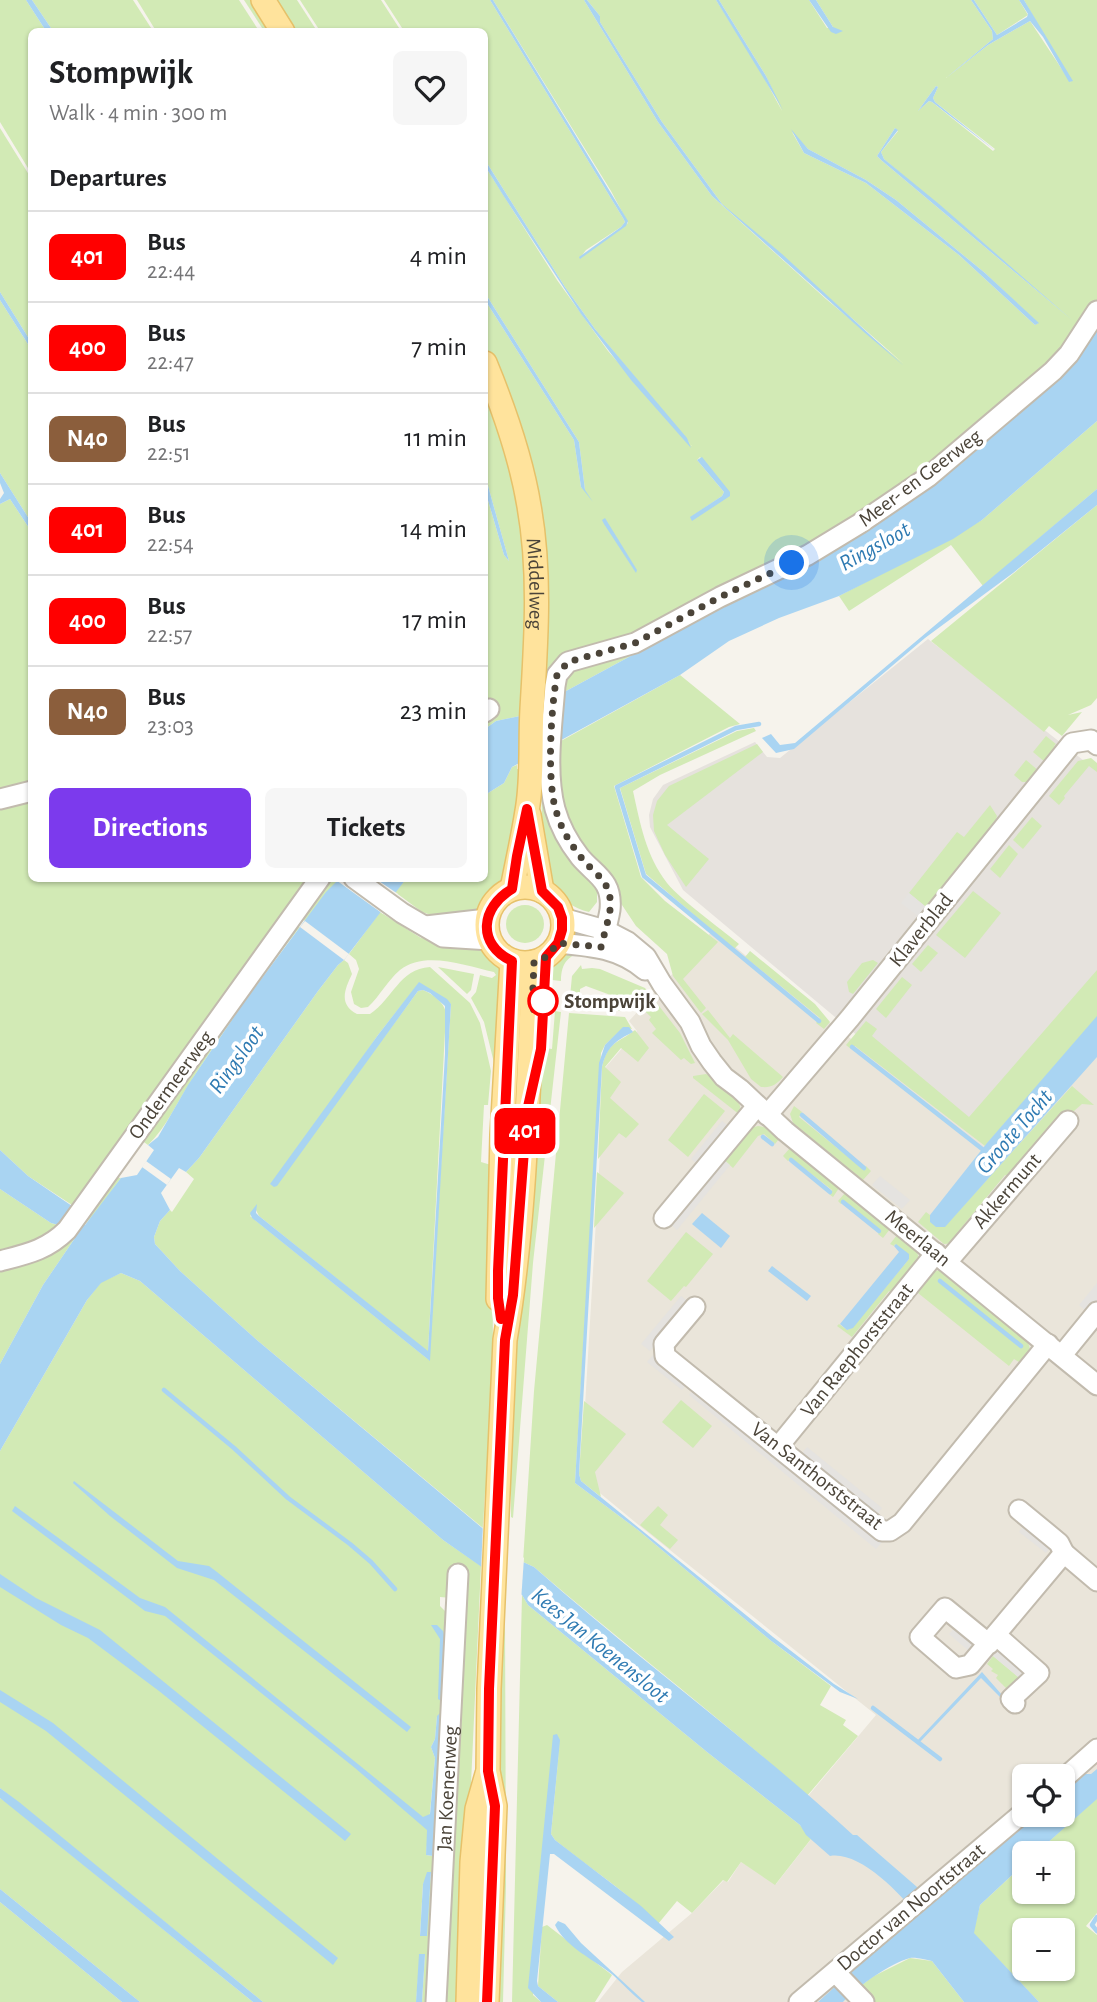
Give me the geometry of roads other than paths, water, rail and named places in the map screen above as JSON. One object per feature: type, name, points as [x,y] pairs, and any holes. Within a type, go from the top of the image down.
[{"type":"main road","points":[[263,0],[280,28]]},
{"type":"main road","name":"Middelweg","points":[[488,371],[500,401],[530,507],[537,611],[527,809],[512,889]]},
{"type":"main road","name":"Middelweg","points":[[527,809],[542,891]]},
{"type":"main road","points":[[532,888],[542,891],[551,898],[562,918],[558,943],[546,957],[523,961],[498,953],[488,930],[492,906],[500,896],[512,889],[532,888]]},
{"type":"main road","name":"Jan Koenenweg","points":[[487,2002],[495,1806],[488,1771],[492,1614],[505,1340],[513,1295],[527,1111],[523,961]]},
{"type":"main road","name":"Jan Koenenweg","points":[[468,2002],[472,1862],[477,1809],[488,1771]]},
{"type":"street","name":"Meer- en Geerweg","points":[[603,939],[610,909],[606,883],[566,838],[555,811],[550,782],[557,675],[568,662],[635,643],[720,597],[808,555],[859,524],[928,477],[1054,371],[1069,354],[1097,311]]},
{"type":"street","name":"Klaverblad","points":[[762,1110],[866,998],[1072,743],[1091,740],[1097,745]]},
{"type":"street","points":[[0,799],[28,792]]},
{"type":"street","name":"Ondermeerweg","points":[[0,1261],[44,1248],[55,1242],[71,1225],[317,882]]},
{"type":"street","points":[[359,882],[426,926],[488,930]]},
{"type":"street","name":"Meerlaan","points":[[562,918],[603,939],[662,984],[690,1022],[716,1046],[740,1089],[762,1110],[1097,1385]]},
{"type":"street","name":"Meerlaan","points":[[558,943],[603,939]]},
{"type":"street","points":[[664,1219],[762,1110]]},
{"type":"street","name":"Akkermunt","points":[[941,1258],[1068,1121]]},
{"type":"street","name":"Van Raephorststraat","points":[[778,1447],[941,1258]]},
{"type":"street","name":"Van Santhorststraat","points":[[695,1307],[664,1344],[665,1356],[882,1531],[890,1531],[902,1523],[1055,1350]]},
{"type":"street","points":[[1055,1350],[1097,1312]]},
{"type":"street","points":[[1019,1510],[1059,1543],[1064,1553],[1097,1581]]},
{"type":"street","points":[[1015,1703],[1011,1699],[1039,1673],[993,1640],[1064,1553]]},
{"type":"street","name":"Jan Koenenweg","points":[[436,2002],[458,1574]]},
{"type":"street","points":[[1075,1773],[1094,1763]]},
{"type":"street","name":"Doctor van Noortstraat","points":[[799,2002],[849,1987],[917,1902],[1012,1822]]},
{"type":"water","points":[[26,0],[32,0],[51,28],[44,28]]},
{"type":"water","points":[[490,0],[493,0],[628,221],[626,226],[580,259],[579,257],[625,222]]},
{"type":"water","points":[[584,0],[587,0],[600,16],[600,22],[662,122],[722,204],[782,254],[904,366],[712,196],[658,122]]},
{"type":"water","points":[[716,0],[719,0],[766,76],[783,110]]},
{"type":"water","points":[[809,0],[816,0],[833,27],[843,31],[836,34],[831,32]]},
{"type":"water","points":[[971,0],[974,0],[997,35],[1027,17],[1028,14],[1019,0],[1024,0],[1073,81],[1069,82],[1043,37],[1030,21],[988,45],[946,78],[993,39],[992,31]]},
{"type":"water","points":[[936,86],[938,87],[933,98],[935,102],[997,152],[932,102],[929,101],[918,111]]},
{"type":"water","points":[[895,128],[898,130],[881,152],[884,159],[1072,320],[877,156]]},
{"type":"water","points":[[791,129],[808,149],[866,180],[896,200],[985,273],[1039,323],[1035,325],[959,255],[866,183],[804,153]]},
{"type":"water","points":[[488,165],[565,287],[595,329],[687,438],[691,448],[631,380],[581,314],[488,171]]},
{"type":"water","points":[[0,292],[28,337],[28,344],[0,300]]},
{"type":"water","points":[[488,298],[579,442],[585,490],[593,502],[581,487],[574,440],[488,305]]},
{"type":"water","name":"Ringsloot","points":[[1097,330],[1097,421],[982,520],[953,539],[839,596],[779,618],[729,641],[680,675],[512,767],[504,783],[488,793],[488,727],[496,721],[520,716],[710,613],[793,574],[851,541],[962,463],[1072,367]]},
{"type":"water","points":[[702,457],[730,492],[730,496],[692,521],[690,517],[724,492],[697,460]]},
{"type":"water","points":[[0,473],[28,517],[28,526],[10,499],[0,504],[4,493]]},
{"type":"water","points":[[488,486],[509,561],[504,555],[488,500]]},
{"type":"water","points":[[1097,489],[1097,505],[1013,573],[925,638],[794,749],[776,753],[762,738],[771,734],[780,745],[795,743]]},
{"type":"water","points":[[605,518],[637,570],[636,573],[604,524],[602,520]]},
{"type":"water","points":[[336,882],[404,882],[318,991],[199,1158],[186,1172],[179,1168],[161,1193],[170,1210],[160,1221],[154,1237],[155,1244],[180,1271],[258,1341],[523,1562],[534,1567],[775,1766],[917,1887],[927,1903],[1021,1827],[1065,1827],[1050,1841],[1012,1841],[1012,1875],[980,1905],[974,1933],[1012,1973],[1012,1981],[1019,1981],[1039,2002],[964,2002],[932,1961],[912,1958],[884,1970],[843,2002],[818,2002],[916,1914],[899,1895],[865,1866],[841,1856],[830,1856],[806,1835],[800,1825],[528,1605],[522,1595],[443,1540],[140,1281],[121,1273],[101,1283],[87,1300],[0,1451],[0,1364],[43,1285],[75,1238],[62,1226],[51,1223],[0,1189],[0,1150],[28,1176],[72,1206],[69,1216],[85,1225],[121,1178],[137,1175],[154,1150],[148,1145],[158,1137],[188,1085],[242,1005]]},
{"type":"water","points":[[419,982],[451,1004],[430,1361],[252,1218],[250,1213],[257,1204],[256,1213],[259,1216],[428,1351],[445,1054],[445,1006],[430,993],[418,991],[277,1186],[270,1184]]},
{"type":"water","name":"Groote Tocht","points":[[1097,1016],[1097,1057],[945,1227],[936,1227],[930,1222],[930,1215],[987,1143]]},
{"type":"water","points":[[623,1027],[629,1027],[633,1032],[613,1045],[606,1054],[602,1067],[579,1474],[581,1481],[773,1637],[858,1699],[840,1692],[770,1640],[638,1530],[575,1483],[599,1063],[605,1045]]},
{"type":"water","points":[[702,1213],[730,1236],[721,1248],[692,1224]]},
{"type":"water","points":[[896,1244],[909,1254],[909,1259],[853,1328],[847,1330],[840,1324],[899,1252],[894,1246]]},
{"type":"water","points":[[772,1266],[811,1296],[807,1301],[768,1271]]},
{"type":"water","points":[[74,1481],[178,1561],[209,1566],[411,1727],[407,1732],[214,1580],[177,1568],[110,1516],[73,1483]]},
{"type":"water","points":[[15,1506],[140,1598],[165,1607],[423,1817],[430,1814],[435,1758],[431,1747],[435,1739],[437,1716],[440,1713],[433,1856],[426,1855],[427,1830],[355,1768],[165,1616],[145,1611],[12,1511]]},
{"type":"water","points":[[0,1574],[36,1598],[100,1630],[351,1834],[345,1841],[159,1691],[88,1638],[61,1625],[0,1587]]},
{"type":"water","points":[[431,1625],[437,1625],[443,1631],[446,1641],[444,1699],[441,1701],[438,1699],[440,1639]]},
{"type":"water","points":[[982,1672],[1002,1695],[1000,1697],[981,1678],[919,1743],[917,1741]]},
{"type":"water","points":[[0,1690],[53,1723],[338,1958],[333,1965],[46,1731],[0,1702]]},
{"type":"water","points":[[557,1734],[560,1740],[551,1834],[555,1840],[641,1906],[674,1937],[669,1941],[554,1854],[550,1854],[537,1981],[538,1986],[558,2002],[541,2002],[528,1988],[553,1735]]},
{"type":"water","points":[[1097,1769],[1097,1799],[1075,1818],[1075,1781],[1083,1774],[1091,1774]]},
{"type":"water","points":[[0,1788],[263,2002],[253,2002],[0,1798]]},
{"type":"water","points":[[427,1872],[431,1872],[427,1936],[420,1936],[423,1884]]},
{"type":"water","points":[[0,1889],[140,2002],[122,2002],[0,1902]]},
{"type":"water","points":[[558,1921],[565,1924],[581,1943],[645,2002],[566,1940],[555,1925]]},
{"type":"water","points":[[419,1954],[425,1954],[422,2002],[416,2002]]},
{"type":"waterway","points":[[759,724],[736,728],[617,787],[644,876],[819,1021]]},
{"type":"waterway","name":"Groote Tocht","points":[[852,1047],[986,1152]]},
{"type":"waterway","points":[[802,1115],[864,1168]]},
{"type":"waterway","points":[[763,1137],[772,1144]]},
{"type":"waterway","points":[[791,1160],[830,1192]]},
{"type":"waterway","points":[[843,1202],[879,1231]]},
{"type":"waterway","points":[[940,1281],[1021,1346]]},
{"type":"waterway","points":[[164,1390],[234,1448],[288,1498],[371,1562],[395,1589]]},
{"type":"waterway","points":[[873,1708],[940,1759]]},
{"type":"waterway","points":[[1097,1917],[1092,1925],[1097,1931]]},
{"type":"place","name":"Stompwijk","points":[[543,1001]]},
{"type":"water label","name":"Kees Jan Koenensloot","points":[[600,1646]]}]
